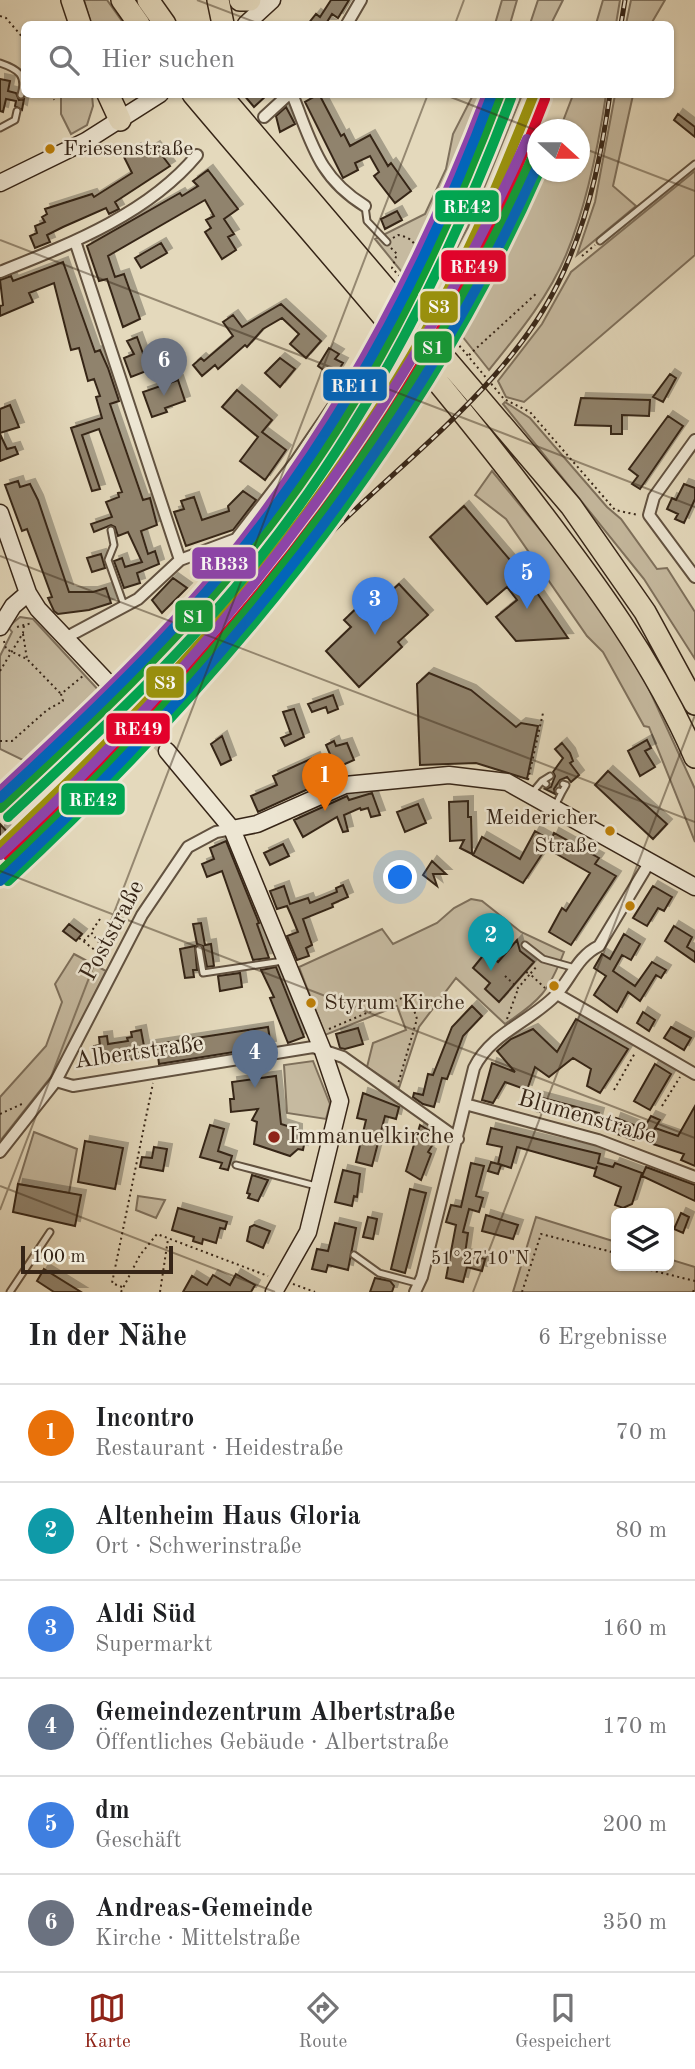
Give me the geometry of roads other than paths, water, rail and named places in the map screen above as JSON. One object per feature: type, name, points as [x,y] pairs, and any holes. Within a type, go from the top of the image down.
[{"type":"highway","points":[[72,0],[79,21]]},
{"type":"highway","points":[[122,0],[137,21]]},
{"type":"highway","points":[[148,0],[163,21]]},
{"type":"highway","points":[[218,0],[222,21]]},
{"type":"highway","points":[[240,0],[250,0]]},
{"type":"highway","points":[[110,98],[120,120]]},
{"type":"highway","points":[[196,98],[481,433],[588,572],[624,624],[695,757]]},
{"type":"highway","points":[[223,98],[571,506],[645,612],[695,704]]},
{"type":"street","points":[[249,21],[272,0]]},
{"type":"street","points":[[349,21],[361,0]]},
{"type":"street","points":[[0,183],[74,148],[154,98]]},
{"type":"street","points":[[264,117],[285,98]]},
{"type":"street","points":[[292,98],[326,174],[341,191],[365,206]]},
{"type":"street","points":[[0,272],[75,241],[124,214],[181,175],[197,155]]},
{"type":"street","points":[[75,241],[180,560]]},
{"type":"street","points":[[67,637],[125,608],[180,560],[230,542],[240,534],[296,461],[356,373]]},
{"type":"street","points":[[695,440],[654,497],[649,515],[691,565],[695,577]]},
{"type":"street","points":[[0,513],[28,593],[50,623],[67,637],[110,685]]},
{"type":"street","points":[[3,628],[13,606],[28,593]]},
{"type":"street","points":[[167,751],[232,828],[323,1051],[340,1101],[308,1232],[278,1287]]},
{"type":"street","points":[[232,828],[257,824],[345,785],[463,775],[507,782],[695,887]]},
{"type":"street","name":"Poststraße","points":[[56,1081],[142,915],[164,880],[188,847],[204,837],[232,828]]},
{"type":"street","points":[[417,1288],[465,1104],[481,1054],[555,995],[586,952],[599,946],[649,863]]},
{"type":"street","points":[[555,995],[690,1071]]},
{"type":"street","name":"Albertstraße","points":[[0,1152],[56,1081],[73,1086],[313,1047],[344,1058],[458,1139]]},
{"type":"street","name":"Blumenstraße","points":[[465,1104],[598,1140],[695,1177]]},
{"type":"lane","points":[[0,63],[16,68],[21,74]]},
{"type":"lane","points":[[0,128],[15,120],[18,111]]},
{"type":"lane","points":[[600,242],[695,164]]},
{"type":"lane","points":[[365,206],[367,221],[387,242]]},
{"type":"lane","points":[[111,530],[114,545],[108,560],[125,608]]},
{"type":"lane","points":[[528,794],[550,776]]},
{"type":"lane","points":[[554,809],[566,785],[563,784]]},
{"type":"lane","points":[[525,945],[543,959],[575,968]]},
{"type":"lane","points":[[199,949],[203,974],[286,961]]},
{"type":"lane","points":[[236,1165],[319,1187]]},
{"type":"lane","points":[[10,1292],[50,1232]]},
{"type":"lane","points":[[354,1255],[380,1273],[417,1288]]},
{"type":"tunnel","points":[[126,704],[167,751]]},
{"type":"railway","points":[[622,21],[625,0]]},
{"type":"railway","points":[[207,667],[324,540],[470,402],[526,335],[550,299],[577,239],[595,178],[609,98]]},
{"type":"place","name":"Friesenstraße","points":[[50,149]]},
{"type":"place","name":"Andreas-Gemeinde","points":[[164,396]]},
{"type":"place","name":"dm","points":[[527,609]]},
{"type":"place","name":"Aldi Süd","points":[[375,635]]},
{"type":"place","name":"Incontro","points":[[325,811]]},
{"type":"place","name":"Meidericher Straße","points":[[610,831]]},
{"type":"place","name":"Altenheim Haus Gloria","points":[[491,971]]},
{"type":"place","name":"Styrum Kirche","points":[[311,1003]]},
{"type":"place","name":"Gemeindezentrum Albertstraße","points":[[255,1088]]},
{"type":"place","name":"Immanuelkirche","points":[[274,1137]]}]
